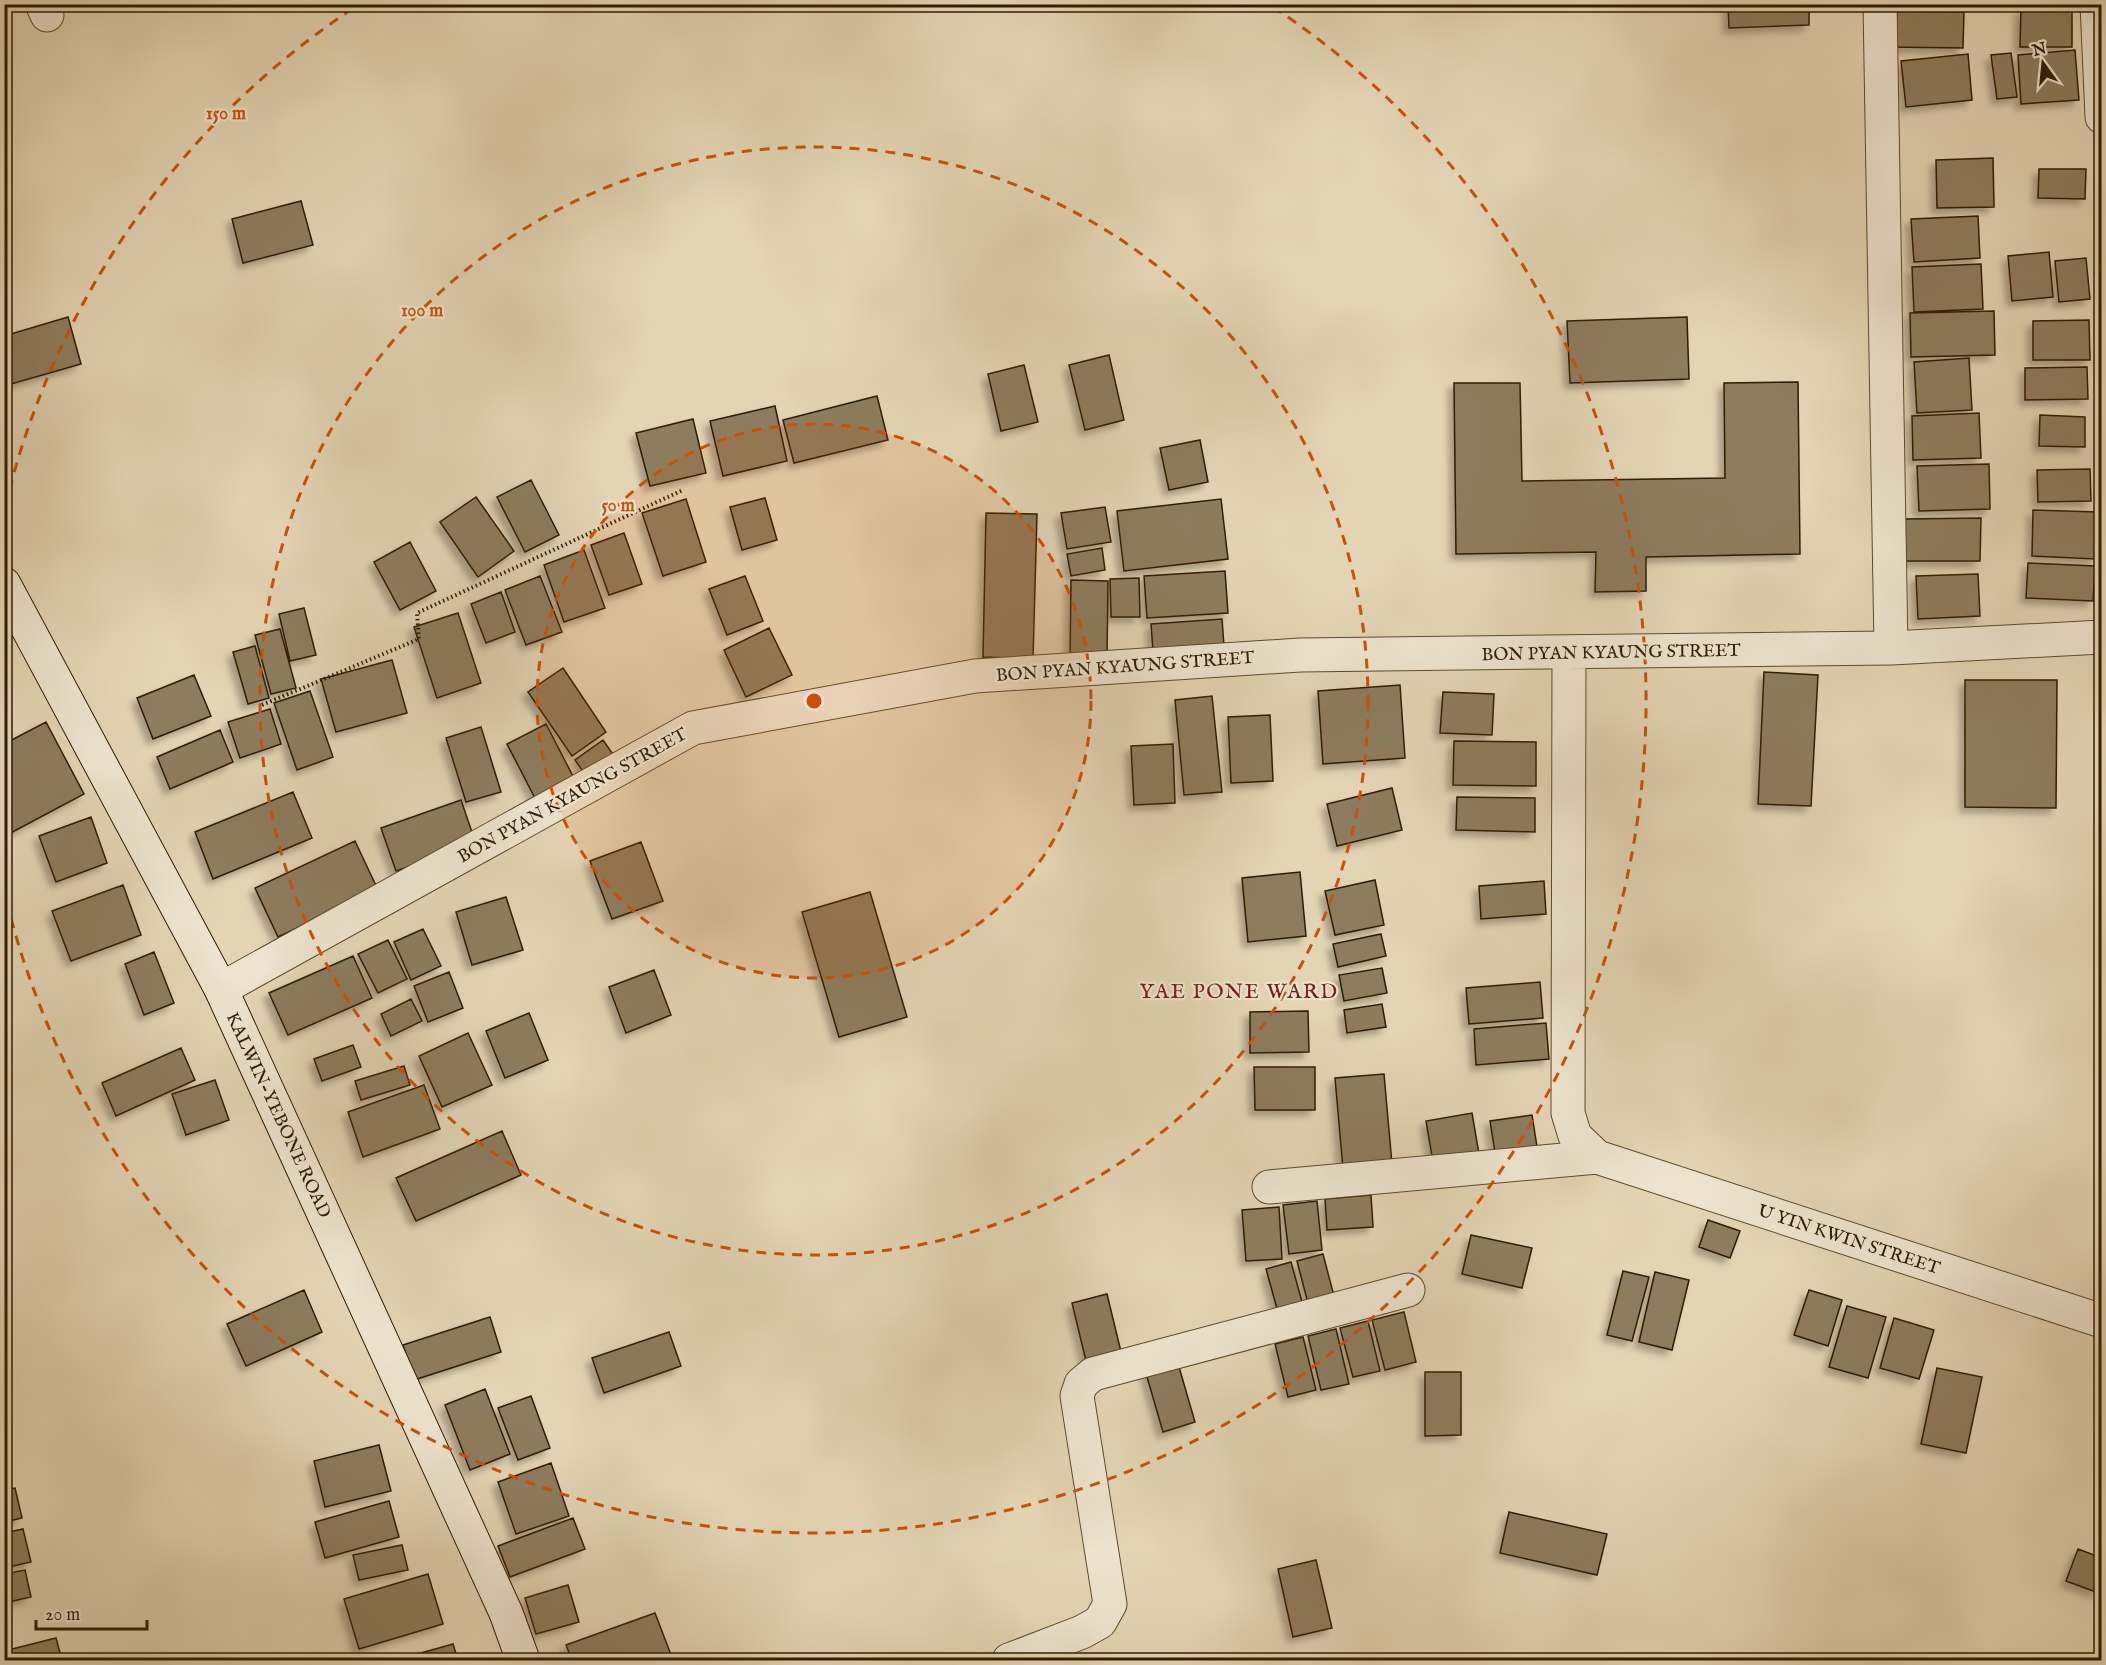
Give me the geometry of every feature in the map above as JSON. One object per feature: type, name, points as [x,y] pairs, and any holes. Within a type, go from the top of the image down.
[{"type":"street","points":[[1880,4],[1892,648]]},
{"type":"street","points":[[2097,4],[2102,117]]},
{"type":"street","name":"KALWIN-YEBONE ROAD","points":[[4,585],[221,989],[506,1613],[523,1660]]},
{"type":"street","name":"BON PYAN KYAUNG STREET","points":[[221,989],[693,728],[975,676],[1300,655],[1892,648],[2102,637]]},
{"type":"street","points":[[1569,652],[1568,1113],[1575,1136],[1597,1157]]},
{"type":"street","points":[[1269,1187],[1597,1157]]},
{"type":"street","name":"U YIN KWIN STREET","points":[[1597,1157],[2102,1321]]},
{"type":"street","points":[[1009,1660],[1082,1632],[1100,1622],[1110,1604],[1077,1396],[1081,1384],[1093,1374],[1408,1290]]},
{"type":"path","points":[[262,705],[419,639],[417,613],[683,490]]},
{"type":"building","points":[[1728,4],[1809,4],[1809,25],[1729,28]]},
{"type":"building","points":[[2021,8],[2072,8],[2072,47],[2020,47]]},
{"type":"building","points":[[1891,11],[1964,12],[1963,48],[1891,47]]},
{"type":"building","points":[[2075,50],[2079,100],[2021,104],[2018,55]]},
{"type":"building","points":[[2011,53],[2017,97],[1997,99],[1991,55]]},
{"type":"building","points":[[1968,54],[1972,100],[1906,107],[1901,61]]},
{"type":"building","points":[[1993,158],[1994,207],[1937,208],[1936,160]]},
{"type":"building","points":[[2039,169],[2086,169],[2085,199],[2038,198]]},
{"type":"building","points":[[301,201],[313,245],[243,263],[232,219]]},
{"type":"building","points":[[1978,216],[1980,258],[1914,262],[1911,219]]},
{"type":"building","points":[[2049,252],[2053,297],[2012,301],[2008,256]]},
{"type":"building","points":[[2086,258],[2090,299],[2059,302],[2055,261]]},
{"type":"building","points":[[1981,264],[1983,309],[1914,312],[1912,267]]},
{"type":"building","points":[[1994,311],[1995,355],[1911,357],[1910,313]]},
{"type":"building","points":[[68,317],[81,364],[4,386],[4,336]]},
{"type":"building","points":[[1687,317],[1689,379],[1570,383],[1567,321]]},
{"type":"building","points":[[2089,320],[2090,360],[2033,360],[2033,321]]},
{"type":"building","points":[[1109,355],[1124,420],[1085,430],[1069,365]]},
{"type":"building","points":[[1969,358],[1972,410],[1917,413],[1914,362]]},
{"type":"building","points":[[1024,365],[1038,422],[1001,431],[988,374]]},
{"type":"building","points":[[2087,367],[2088,399],[2025,400],[2025,368]]},
{"type":"building","points":[[1798,382],[1800,554],[1646,557],[1646,591],[1595,592],[1596,552],[1456,554],[1454,383],[1520,383],[1522,481],[1725,478],[1724,383]]},
{"type":"building","points":[[877,396],[888,440],[794,463],[783,420]]},
{"type":"building","points":[[775,406],[787,461],[723,476],[710,421]]},
{"type":"building","points":[[1979,413],[1981,458],[1913,460],[1912,416]]},
{"type":"building","points":[[2040,415],[2085,417],[2085,447],[2039,446]]},
{"type":"building","points":[[693,419],[706,473],[650,486],[636,433]]},
{"type":"building","points":[[1200,440],[1208,482],[1169,490],[1160,448]]},
{"type":"building","points":[[1989,464],[1990,509],[1919,511],[1917,466]]},
{"type":"building","points":[[2090,469],[2091,501],[2038,502],[2037,470]]},
{"type":"building","points":[[531,480],[559,535],[525,552],[497,497]]},
{"type":"building","points":[[476,497],[514,551],[478,577],[440,522]]},
{"type":"building","points":[[765,498],[777,540],[742,550],[730,507]]},
{"type":"building","points":[[686,499],[706,562],[663,576],[642,513]]},
{"type":"building","points":[[1221,499],[1228,559],[1124,571],[1117,511]]},
{"type":"building","points":[[1105,507],[1111,542],[1067,549],[1061,513]]},
{"type":"building","points":[[2033,510],[2098,512],[2096,559],[2032,556]]},
{"type":"building","points":[[986,513],[1037,514],[1033,659],[983,657]]},
{"type":"building","points":[[1981,518],[1980,561],[1904,561],[1904,519]]},
{"type":"building","points":[[624,533],[642,584],[609,595],[591,545]]},
{"type":"building","points":[[410,542],[436,591],[400,610],[374,562]]},
{"type":"building","points":[[1102,548],[1105,570],[1071,576],[1067,554]]},
{"type":"building","points":[[584,550],[605,608],[564,622],[544,565]]},
{"type":"building","points":[[2028,563],[2095,566],[2093,601],[2026,598]]},
{"type":"building","points":[[1225,571],[1228,613],[1147,618],[1144,576]]},
{"type":"building","points":[[1978,574],[1980,616],[1918,619],[1916,576]]},
{"type":"building","points":[[540,576],[562,632],[526,645],[505,590]]},
{"type":"building","points":[[745,576],[763,621],[727,635],[709,589]]},
{"type":"building","points":[[1139,578],[1140,617],[1111,617],[1110,579]]},
{"type":"building","points":[[1071,580],[1108,581],[1107,659],[1070,659]]},
{"type":"building","points":[[501,592],[515,632],[486,643],[471,604]]},
{"type":"building","points":[[304,608],[316,655],[290,661],[279,614]]},
{"type":"building","points":[[458,613],[481,683],[437,698],[414,627]]},
{"type":"building","points":[[1222,619],[1224,646],[1153,651],[1151,624]]},
{"type":"building","points":[[769,628],[792,675],[746,697],[724,650]]},
{"type":"building","points":[[280,629],[296,688],[271,694],[255,635]]},
{"type":"building","points":[[255,646],[269,698],[248,704],[233,652]]},
{"type":"building","points":[[392,660],[407,713],[336,732],[321,679]]},
{"type":"building","points":[[563,668],[606,732],[572,756],[528,692]]},
{"type":"building","points":[[1764,672],[1818,675],[1811,806],[1758,804]]},
{"type":"building","points":[[194,675],[211,716],[153,739],[137,698]]},
{"type":"building","points":[[1965,680],[2057,680],[2056,808],[1965,807]]},
{"type":"building","points":[[1400,685],[1405,758],[1323,764],[1318,691]]},
{"type":"building","points":[[310,691],[333,757],[297,770],[274,703]]},
{"type":"building","points":[[1443,692],[1494,694],[1492,735],[1440,733]]},
{"type":"building","points":[[1212,696],[1222,792],[1184,795],[1175,700]]},
{"type":"building","points":[[270,709],[281,744],[240,758],[228,722]]},
{"type":"building","points":[[1270,715],[1273,781],[1231,783],[1228,717]]},
{"type":"building","points":[[46,722],[84,794],[5,836],[4,744]]},
{"type":"building","points":[[546,724],[576,782],[537,802],[507,744]]},
{"type":"building","points":[[481,727],[501,792],[466,802],[446,738]]},
{"type":"building","points":[[220,730],[233,762],[170,789],[157,757]]},
{"type":"building","points":[[603,740],[617,760],[589,780],[575,760]]},
{"type":"building","points":[[1454,741],[1536,742],[1536,786],[1453,785]]},
{"type":"building","points":[[1173,744],[1175,803],[1134,805],[1131,746]]},
{"type":"building","points":[[1392,788],[1402,830],[1337,846],[1327,804]]},
{"type":"building","points":[[293,792],[312,838],[213,879],[195,832]]},
{"type":"building","points":[[1457,797],[1535,798],[1535,832],[1456,830]]},
{"type":"building","points":[[461,800],[476,844],[396,871],[381,828]]},
{"type":"building","points":[[91,817],[107,863],[56,882],[39,836]]},
{"type":"building","points":[[355,841],[378,890],[278,937],[255,888]]},
{"type":"building","points":[[641,842],[663,901],[612,919],[590,861]]},
{"type":"building","points":[[1300,872],[1306,936],[1248,942],[1242,878]]},
{"type":"building","points":[[1375,880],[1384,925],[1335,935],[1325,891]]},
{"type":"building","points":[[1544,881],[1546,914],[1481,919],[1479,886]]},
{"type":"building","points":[[123,885],[141,935],[71,961],[52,911]]},
{"type":"building","points":[[870,892],[907,1017],[839,1037],[802,912]]},
{"type":"building","points":[[506,897],[523,950],[472,965],[456,912]]},
{"type":"building","points":[[423,929],[441,966],[411,980],[394,942]]},
{"type":"building","points":[[1381,934],[1386,956],[1338,967],[1333,944]]},
{"type":"building","points":[[388,940],[407,979],[378,993],[358,954]]},
{"type":"building","points":[[154,952],[174,1003],[144,1015],[125,964]]},
{"type":"building","points":[[353,956],[372,998],[288,1035],[269,993]]},
{"type":"building","points":[[1382,968],[1387,993],[1344,1001],[1339,975]]},
{"type":"building","points":[[654,970],[671,1015],[626,1033],[609,987]]},
{"type":"building","points":[[449,972],[463,1008],[428,1022],[414,986]]},
{"type":"building","points":[[1540,982],[1543,1018],[1469,1024],[1466,988]]},
{"type":"building","points":[[411,999],[422,1021],[391,1036],[381,1014]]},
{"type":"building","points":[[1382,1004],[1386,1027],[1347,1033],[1344,1010]]},
{"type":"building","points":[[1308,1011],[1309,1052],[1250,1053],[1250,1012]]},
{"type":"building","points":[[529,1013],[548,1060],[505,1078],[486,1031]]},
{"type":"building","points":[[1546,1023],[1549,1059],[1476,1065],[1474,1029]]},
{"type":"building","points":[[468,1033],[492,1085],[442,1107],[419,1056]]},
{"type":"building","points":[[353,1045],[361,1067],[322,1081],[314,1059]]},
{"type":"building","points":[[181,1048],[195,1080],[116,1116],[102,1083]]},
{"type":"building","points":[[404,1066],[410,1085],[361,1100],[355,1081]]},
{"type":"building","points":[[1254,1067],[1315,1067],[1315,1110],[1255,1110]]},
{"type":"building","points":[[1384,1074],[1392,1164],[1343,1169],[1335,1078]]},
{"type":"building","points":[[215,1080],[229,1120],[186,1135],[172,1094]]},
{"type":"building","points":[[424,1085],[440,1129],[363,1157],[348,1112]]},
{"type":"building","points":[[1472,1113],[1479,1154],[1433,1162],[1426,1121]]},
{"type":"building","points":[[1532,1115],[1538,1153],[1496,1159],[1490,1121]]},
{"type":"building","points":[[502,1131],[521,1175],[416,1221],[396,1178]]},
{"type":"building","points":[[1371,1195],[1373,1227],[1327,1230],[1325,1199]]},
{"type":"building","points":[[1317,1201],[1322,1250],[1289,1254],[1283,1205]]},
{"type":"building","points":[[1279,1207],[1282,1259],[1246,1261],[1242,1210]]},
{"type":"building","points":[[1708,1220],[1740,1231],[1730,1258],[1699,1247]]},
{"type":"building","points":[[1471,1235],[1532,1248],[1522,1288],[1462,1274]]},
{"type":"building","points":[[1323,1254],[1335,1300],[1309,1307],[1297,1261]]},
{"type":"building","points":[[1291,1262],[1304,1309],[1279,1316],[1266,1269]]},
{"type":"building","points":[[1623,1271],[1649,1277],[1632,1341],[1607,1335]]},
{"type":"building","points":[[1655,1272],[1689,1280],[1672,1350],[1639,1342]]},
{"type":"building","points":[[304,1290],[322,1332],[246,1366],[227,1324]]},
{"type":"building","points":[[1809,1290],[1842,1300],[1828,1346],[1794,1335]]},
{"type":"building","points":[[1107,1294],[1122,1356],[1087,1365],[1072,1303]]},
{"type":"building","points":[[1847,1306],[1886,1317],[1868,1378],[1829,1367]]},
{"type":"building","points":[[1404,1312],[1416,1362],[1385,1370],[1372,1320]]},
{"type":"building","points":[[490,1317],[501,1352],[414,1380],[403,1345]]},
{"type":"building","points":[[1894,1318],[1934,1330],[1919,1379],[1880,1368]]},
{"type":"building","points":[[1368,1321],[1380,1371],[1353,1377],[1340,1328]]},
{"type":"building","points":[[1336,1329],[1349,1384],[1321,1390],[1308,1336]]},
{"type":"building","points":[[669,1332],[681,1366],[604,1393],[592,1358]]},
{"type":"building","points":[[1303,1337],[1316,1390],[1288,1397],[1275,1344]]},
{"type":"building","points":[[1177,1360],[1195,1422],[1163,1432],[1145,1370]]},
{"type":"building","points":[[1937,1368],[1982,1377],[1966,1453],[1921,1444]]},
{"type":"building","points":[[1425,1372],[1461,1372],[1461,1435],[1425,1436]]},
{"type":"building","points":[[485,1389],[510,1454],[470,1470],[445,1405]]},
{"type":"building","points":[[531,1396],[550,1448],[518,1460],[498,1408]]},
{"type":"building","points":[[379,1445],[391,1491],[325,1507],[314,1461]]},
{"type":"building","points":[[4,1452],[11,1476],[4,1478]]},
{"type":"building","points":[[551,1463],[569,1516],[516,1534],[498,1482]]},
{"type":"building","points":[[15,1488],[22,1518],[4,1522],[4,1490]]},
{"type":"building","points":[[389,1501],[399,1537],[325,1558],[315,1522]]},
{"type":"building","points":[[1509,1512],[1607,1534],[1597,1575],[1500,1553]]},
{"type":"building","points":[[573,1518],[585,1549],[510,1577],[498,1546]]},
{"type":"building","points":[[23,1529],[31,1562],[4,1568],[4,1533]]},
{"type":"building","points":[[402,1545],[408,1570],[359,1580],[353,1555]]},
{"type":"building","points":[[2078,1549],[2102,1558],[2102,1579],[2096,1592],[2066,1581]]},
{"type":"building","points":[[1316,1560],[1332,1628],[1293,1637],[1278,1569]]},
{"type":"building","points":[[25,1570],[31,1597],[4,1603],[4,1574]]},
{"type":"building","points":[[428,1574],[443,1624],[359,1649],[344,1599]]},
{"type":"building","points":[[568,1585],[579,1622],[536,1634],[525,1598]]},
{"type":"building","points":[[655,1613],[673,1660],[572,1660],[566,1645]]},
{"type":"building","points":[[56,1638],[62,1660],[4,1660],[4,1651]]},
{"type":"building","points":[[453,1644],[458,1660],[396,1660]]},
{"type":"district","name":"YAE PONE WARD","points":[[1239,991]]}]
